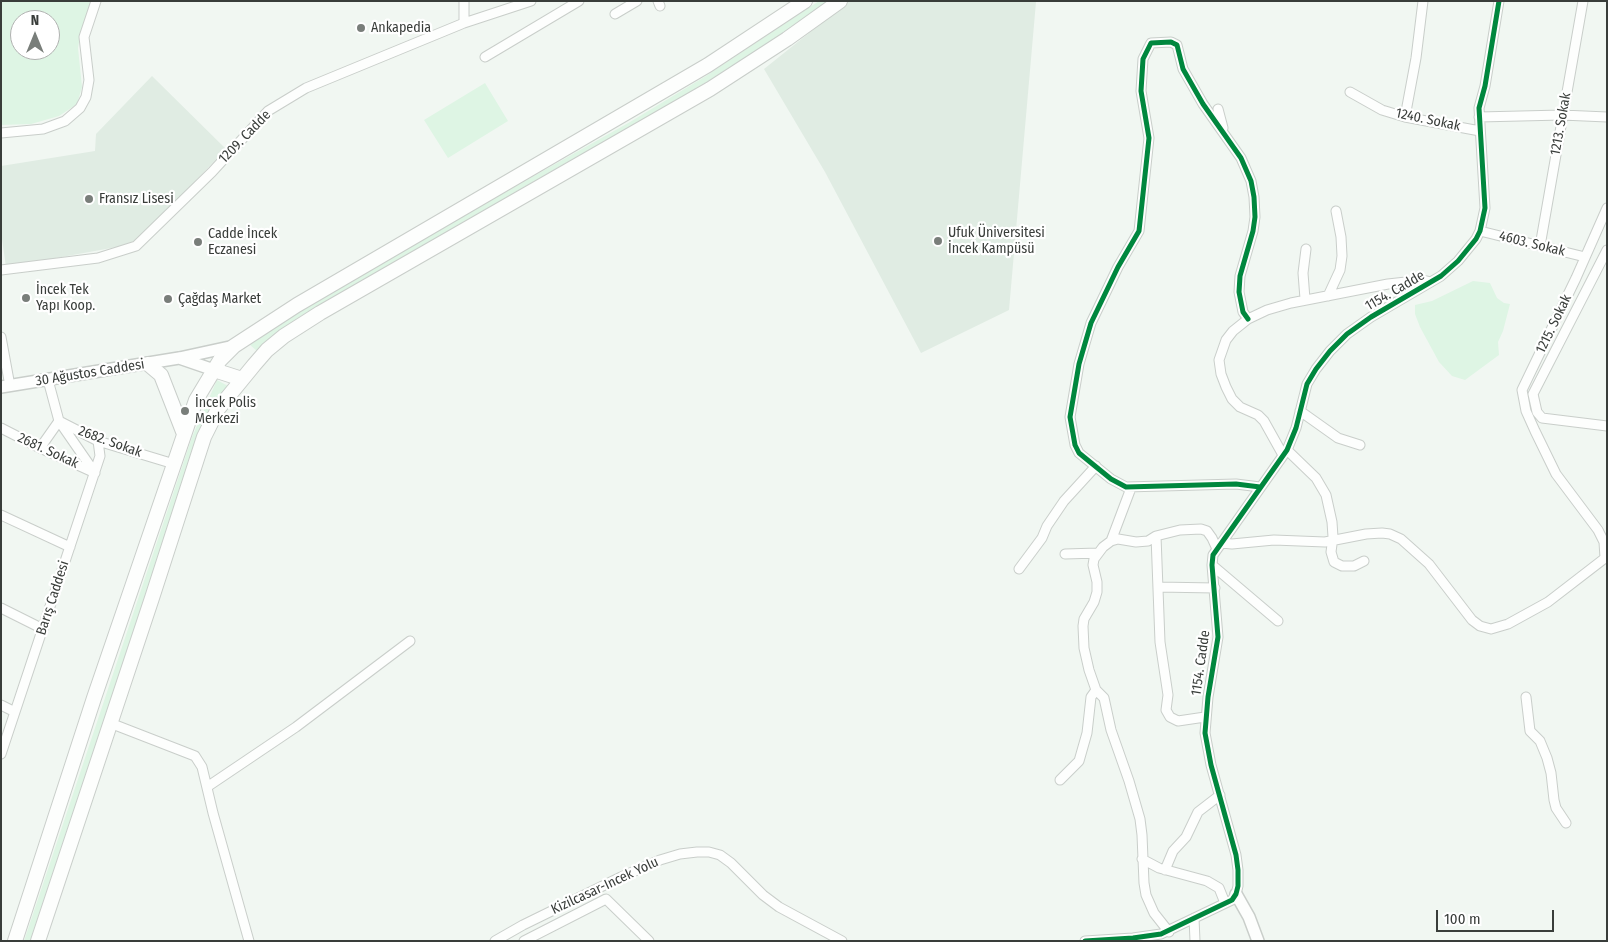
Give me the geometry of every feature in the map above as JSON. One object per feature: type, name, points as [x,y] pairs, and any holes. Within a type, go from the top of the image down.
[{"type":"main road","points":[[15,941],[94,698],[196,400],[214,370],[234,346],[297,305],[708,65],[805,1]]},
{"type":"main road","points":[[38,941],[204,437],[218,409],[242,379],[276,343],[320,312],[710,89],[781,43],[840,1]]},
{"type":"main road","points":[[234,346],[244,349],[254,365]]},
{"type":"main road","name":"30 Ağustos Caddesi","points":[[6,387],[148,364],[234,346]]},
{"type":"main road","name":"30 Ağustos Caddesi","points":[[179,358],[214,370]]},
{"type":"main road","points":[[148,364],[161,375],[184,434]]},
{"type":"main road","points":[[214,370],[242,379]]},
{"type":"main road","points":[[1236,894],[1249,917],[1258,941]]},
{"type":"street","points":[[1,133],[43,129],[65,121],[80,108],[86,97],[89,80],[84,37],[96,1]]},
{"type":"street","points":[[464,1],[464,23]]},
{"type":"street","name":"1209. Cadde","points":[[1,270],[98,258],[136,246],[212,172],[268,111],[306,88],[464,23],[531,1]]},
{"type":"street","points":[[485,57],[579,1]]},
{"type":"street","points":[[615,14],[637,1]]},
{"type":"street","points":[[1405,117],[1416,58],[1423,1]]},
{"type":"street","name":"1154. Cadde","points":[[1236,894],[1238,870],[1220,795],[1210,765],[1205,733],[1205,717],[1217,643],[1215,588],[1212,565],[1214,554],[1285,453],[1296,428],[1307,384],[1316,368],[1341,340],[1371,317],[1441,276],[1458,261],[1480,231],[1486,208],[1479,108],[1485,86],[1499,1]]},
{"type":"street","name":"1213. Sokak","points":[[1540,246],[1583,1]]},
{"type":"street","points":[[1248,319],[1243,312],[1241,304],[1240,276],[1253,231],[1254,197],[1252,181],[1183,69],[1177,45],[1171,42],[1151,43],[1143,59],[1141,91],[1149,138],[1139,231],[1118,267],[1091,323],[1079,364],[1070,417],[1075,445],[1079,453],[1116,483],[1131,488],[1149,485],[1195,486],[1236,484],[1260,487]]},
{"type":"street","name":"1240. Sokak","points":[[1350,92],[1382,110],[1405,117],[1480,131]]},
{"type":"street","points":[[1218,109],[1226,138]]},
{"type":"street","name":"1240. Sokak","points":[[1479,117],[1562,115],[1607,117]]},
{"type":"street","name":"1215. Sokak","points":[[1332,541],[1366,534],[1382,533],[1400,539],[1429,564],[1457,598],[1472,620],[1480,626],[1491,629],[1508,624],[1548,602],[1604,558],[1604,542],[1598,530],[1556,474],[1539,441],[1526,411],[1522,390],[1607,208]]},
{"type":"street","points":[[1328,296],[1340,270],[1342,256],[1341,237],[1336,211]]},
{"type":"street","name":"4603. Sokak","points":[[1480,231],[1585,258]]},
{"type":"street","points":[[1305,299],[1303,273],[1306,249]]},
{"type":"street","points":[[1607,250],[1603,269],[1533,394],[1536,412],[1542,418],[1607,426]]},
{"type":"street","points":[[1364,561],[1354,566],[1338,565],[1332,558],[1332,522],[1326,495],[1321,485],[1316,478],[1285,453],[1264,421],[1232,399],[1221,374],[1219,360],[1226,340],[1233,331],[1248,319],[1267,310],[1305,299],[1388,284],[1427,280],[1431,282]]},
{"type":"street","points":[[1,337],[6,387]]},
{"type":"street","points":[[48,380],[59,422],[95,473]]},
{"type":"street","points":[[1300,411],[1338,438],[1360,446]]},
{"type":"street","points":[[40,448],[59,422]]},
{"type":"street","name":"2682. Sokak","points":[[59,422],[98,441],[174,464]]},
{"type":"street","name":"2681. Sokak","points":[[1,428],[95,473]]},
{"type":"street","name":"Barış Caddesi","points":[[1,754],[95,473],[100,456],[98,441]]},
{"type":"street","points":[[1019,568],[1042,538],[1047,526],[1064,501],[1096,466]]},
{"type":"street","points":[[1131,488],[1111,541],[1094,559],[1093,565],[1097,592],[1094,602],[1084,619],[1084,648],[1096,690],[1104,698],[1111,730],[1140,819],[1146,895],[1154,913],[1169,932]]},
{"type":"street","points":[[1,514],[70,547]]},
{"type":"street","points":[[1111,541],[1123,539],[1142,542],[1156,536],[1180,530],[1201,529],[1207,532],[1219,546],[1274,540],[1332,541]]},
{"type":"street","points":[[1156,536],[1160,642],[1168,696],[1166,710],[1170,717],[1178,721],[1205,717]]},
{"type":"street","points":[[1064,554],[1098,553]]},
{"type":"street","points":[[1212,565],[1278,621]]},
{"type":"street","points":[[1158,587],[1215,588]]},
{"type":"street","points":[[1,608],[43,629]]},
{"type":"street","points":[[207,787],[296,727],[410,641]]},
{"type":"street","points":[[1060,780],[1080,761],[1088,732],[1092,697],[1096,690]]},
{"type":"street","points":[[1526,697],[1530,730],[1540,741],[1547,758],[1556,808],[1566,823]]},
{"type":"street","points":[[1,705],[15,712]]},
{"type":"street","points":[[110,723],[195,756],[202,767],[248,941]]},
{"type":"street","points":[[1164,870],[1173,851],[1186,837],[1198,812],[1220,795]]},
{"type":"street","name":"Kizilcasar-Incek Yolu","points":[[495,941],[613,880],[660,860],[680,854],[709,852],[720,855],[731,863],[763,895],[779,907],[801,917],[842,941]]},
{"type":"street","points":[[1142,859],[1164,870],[1207,881],[1219,888],[1225,903]]},
{"type":"street","points":[[1085,941],[1133,938],[1169,932],[1232,900],[1236,894]]},
{"type":"street","points":[[524,941],[606,899],[649,941]]},
{"type":"street","points":[[1194,918],[1196,941]]},
{"type":"shaded area","name":"Ufuk Üniversitesi İncek Kampüsü","points":[[849,1],[1036,2],[1009,310],[921,353],[825,172],[764,69]]},
{"type":"shaded area","name":"Fransız Lisesi","points":[[152,76],[226,149],[146,232],[128,245],[6,267],[1,232],[1,166],[95,151],[96,134]]},
{"type":"green space","points":[[1,1],[91,1],[78,48],[82,87],[77,104],[59,116],[31,124],[1,125]]},
{"type":"green space","points":[[819,1],[828,1],[762,47],[629,129],[578,156],[299,317],[278,332],[257,351],[249,344],[300,311],[468,213],[630,122],[706,76]]},
{"type":"green space","points":[[485,83],[508,121],[448,158],[424,120]]},
{"type":"green space","points":[[1473,281],[1490,283],[1497,298],[1504,303],[1510,304],[1498,342],[1499,355],[1465,380],[1452,376],[1439,362],[1420,327],[1415,314],[1415,305],[1432,301]]},
{"type":"green space","points":[[217,380],[228,386],[200,431],[30,941],[24,941],[192,437]]},
{"type":"cycle path","points":[[1085,941],[1161,934],[1232,900],[1236,894],[1238,886],[1236,855],[1211,765],[1205,733],[1208,697],[1218,637],[1212,565],[1213,555],[1287,450],[1296,428],[1307,384],[1330,351],[1347,334],[1371,317],[1441,276],[1458,261],[1476,239],[1480,231],[1485,208],[1479,108],[1485,86],[1499,1]]},
{"type":"cycle path","points":[[1248,319],[1243,312],[1239,292],[1240,276],[1253,231],[1255,217],[1251,181],[1241,158],[1203,104],[1183,69],[1177,45],[1171,42],[1151,43],[1143,59],[1141,91],[1149,138],[1139,231],[1118,267],[1091,323],[1079,364],[1070,417],[1075,445],[1079,453],[1111,479],[1126,487],[1236,484],[1260,487]]},
{"type":"place","name":"Ankapedia","points":[[361,28]]},
{"type":"place","name":"Fransız Lisesi","points":[[89,199]]},
{"type":"place","name":"Ufuk Üniversitesi İncek Kampüsü","points":[[938,241]]},
{"type":"place","name":"Cadde İncek Eczanesi","points":[[198,242]]},
{"type":"place","name":"İncek Tek Yapı Koop.","points":[[26,298]]},
{"type":"place","name":"Çağdaş Market","points":[[168,299]]},
{"type":"place","name":"İncek Polis Merkezi","points":[[185,411]]}]
